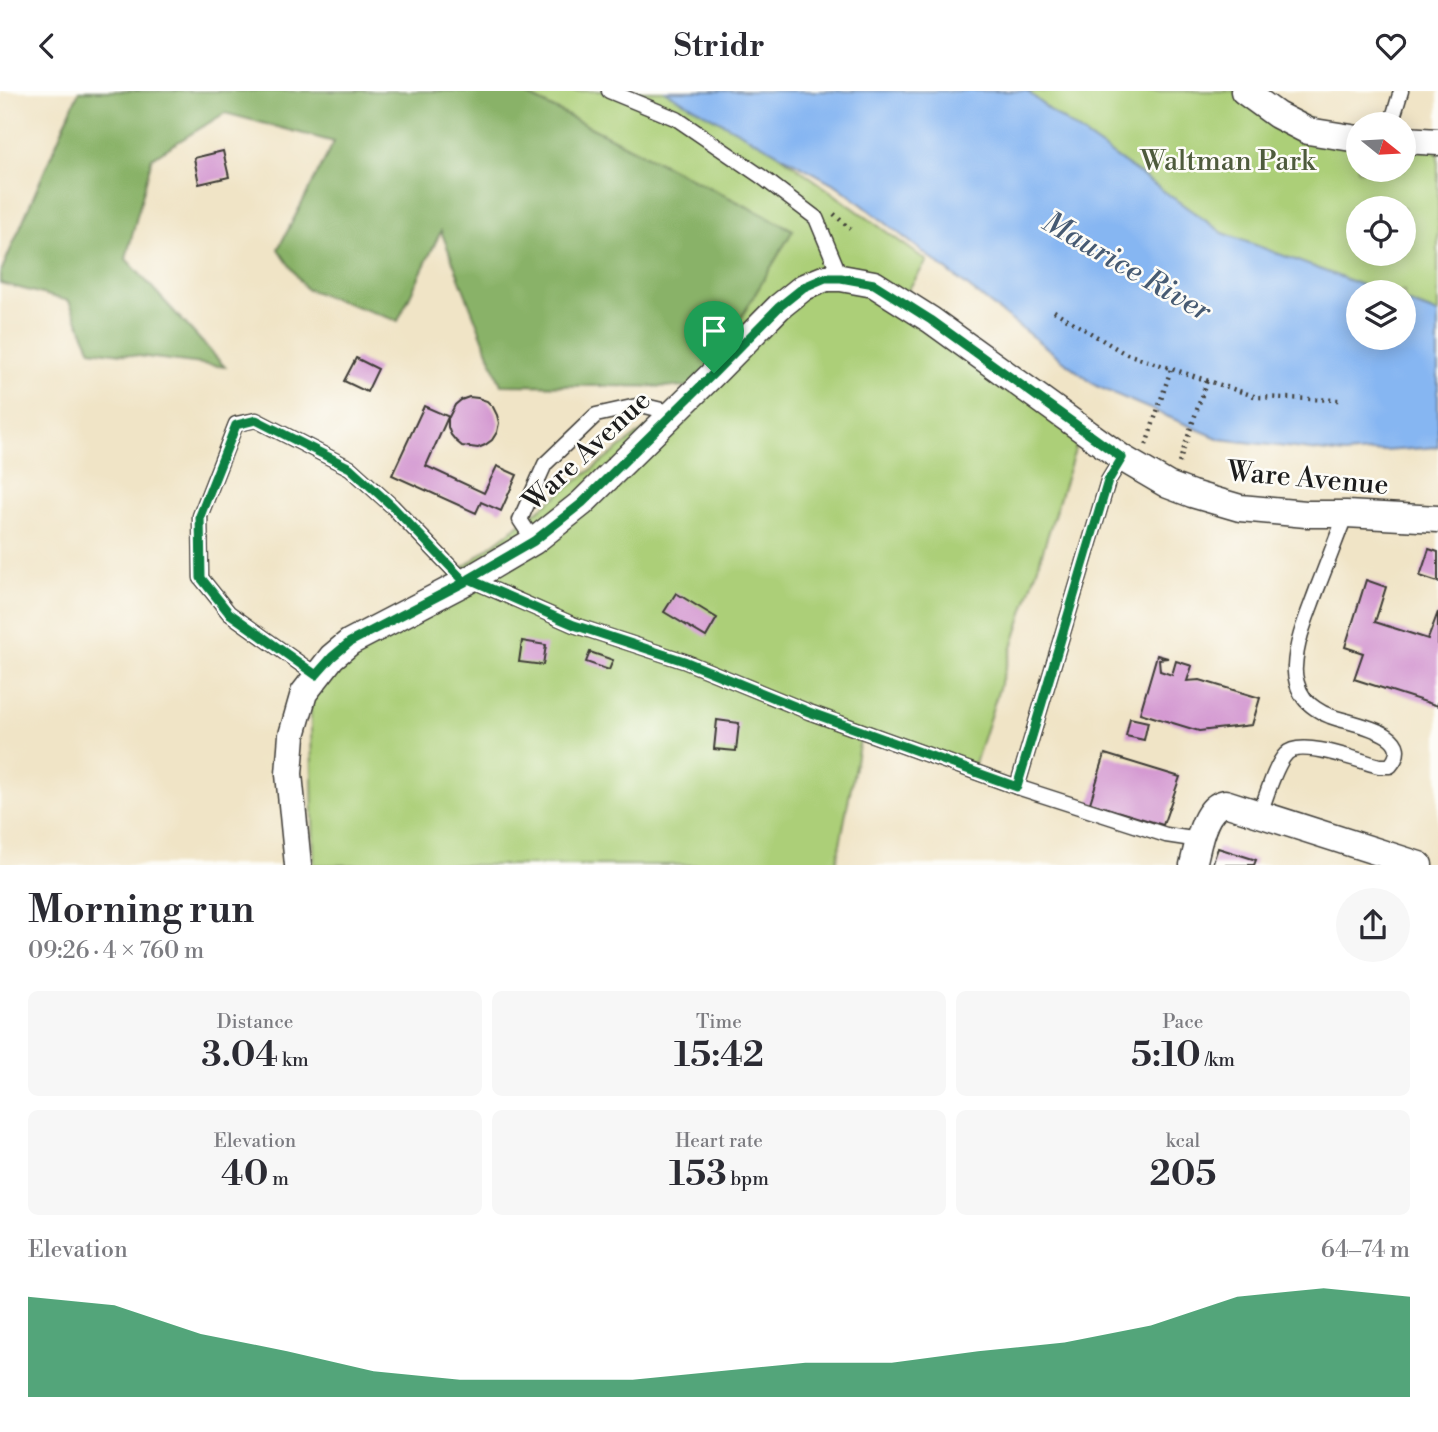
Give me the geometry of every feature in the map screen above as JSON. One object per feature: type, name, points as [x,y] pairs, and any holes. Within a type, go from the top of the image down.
[{"type":"street","points":[[1244,91],[1277,115],[1308,131],[1346,137]]},
{"type":"street","points":[[1416,141],[1438,142]]},
{"type":"street","name":"Ware Avenue","points":[[298,865],[289,774],[292,735],[304,693],[332,657],[350,642],[467,581],[534,541],[582,503],[779,307],[804,287],[825,278],[874,284],[931,320],[1122,458],[1168,485],[1240,508],[1306,514],[1438,519]]},
{"type":"street","points":[[1196,853],[1208,815],[1219,804],[1225,803],[1419,865]]},
{"type":"lane","points":[[609,91],[677,119],[816,218],[841,278]]},
{"type":"lane","points":[[1395,112],[1401,91]]},
{"type":"lane","points":[[534,541],[520,520],[545,464],[596,415],[641,404],[674,413]]},
{"type":"lane","points":[[316,675],[229,613],[201,578],[200,516],[236,425],[256,420],[350,468],[467,581],[574,625],[684,661],[809,712],[1017,787],[1166,835],[1196,853]]},
{"type":"lane","points":[[1017,787],[1108,481],[1122,458]]},
{"type":"lane","points":[[1260,813],[1278,766],[1294,748],[1309,747],[1379,766],[1390,766],[1396,759],[1397,748],[1383,732],[1328,716],[1304,698],[1294,669],[1305,621],[1346,514]]},
{"type":"path","points":[[1054,311],[1124,352],[1257,397],[1339,400]]},
{"type":"path","points":[[1146,445],[1171,369]]},
{"type":"path","points":[[1179,463],[1207,380]]},
{"type":"green space","points":[[79,91],[519,91],[793,230],[700,387],[501,385],[441,231],[398,321],[306,289],[278,249],[334,142],[225,113],[152,158],[126,259],[225,367],[91,350],[69,301],[0,283],[0,274]]},
{"type":"green space","points":[[519,91],[691,91],[927,261],[901,301],[1081,431],[972,773],[861,735],[836,865],[314,865],[310,684],[700,387],[793,230]]},
{"type":"green space","name":"Waltman Park","points":[[1027,91],[1244,91],[1346,135],[1346,182],[1416,182],[1416,140],[1438,140],[1438,314],[1416,306],[1416,280],[1348,280],[1223,233],[1052,112]]},
{"type":"water","name":"Maurice River","points":[[664,91],[1027,91],[1052,112],[1223,233],[1348,280],[1346,350],[1416,350],[1416,306],[1438,314],[1438,447],[1344,454],[1220,439],[1096,386],[838,186]]},
{"type":"building","points":[[223,151],[229,177],[199,184],[194,158]]},
{"type":"building","points":[[356,358],[378,369],[367,392],[344,381]]},
{"type":"building","points":[[469,397],[487,401],[493,407],[499,423],[497,432],[492,440],[478,448],[462,446],[451,435],[448,417],[426,466],[484,493],[497,466],[517,475],[501,511],[481,502],[476,513],[392,475],[424,406],[449,417],[455,405]]},
{"type":"building","points":[[1429,549],[1438,552],[1438,582],[1420,576]]},
{"type":"building","points":[[1366,580],[1386,587],[1375,622],[1428,639],[1438,612],[1438,706],[1354,679],[1363,653],[1345,647]]},
{"type":"building","points":[[676,593],[717,618],[706,637],[664,612]]},
{"type":"building","points":[[522,641],[546,645],[543,665],[519,662]]},
{"type":"building","points":[[590,652],[613,660],[609,670],[586,662]]},
{"type":"building","points":[[1157,655],[1168,658],[1159,659],[1160,671],[1172,675],[1176,661],[1192,666],[1187,681],[1200,680],[1260,698],[1252,725],[1199,731],[1140,713]]},
{"type":"building","points":[[1130,718],[1148,722],[1144,740],[1126,736]]},
{"type":"building","points":[[717,720],[739,723],[736,751],[714,749]]},
{"type":"building","points":[[1105,754],[1180,777],[1163,825],[1090,803]]},
{"type":"building","points":[[1218,848],[1256,860],[1254,865],[1212,865]]},
{"type":"route","points":[[714,373],[582,503],[534,541],[469,579],[465,582],[350,642],[316,675],[229,613],[201,578],[200,516],[236,425],[256,420],[350,468],[392,506],[465,582],[469,579],[574,625],[684,661],[809,712],[1017,787],[1108,481],[1122,458],[931,320],[874,284],[825,278],[804,287],[779,307],[714,373]]}]
